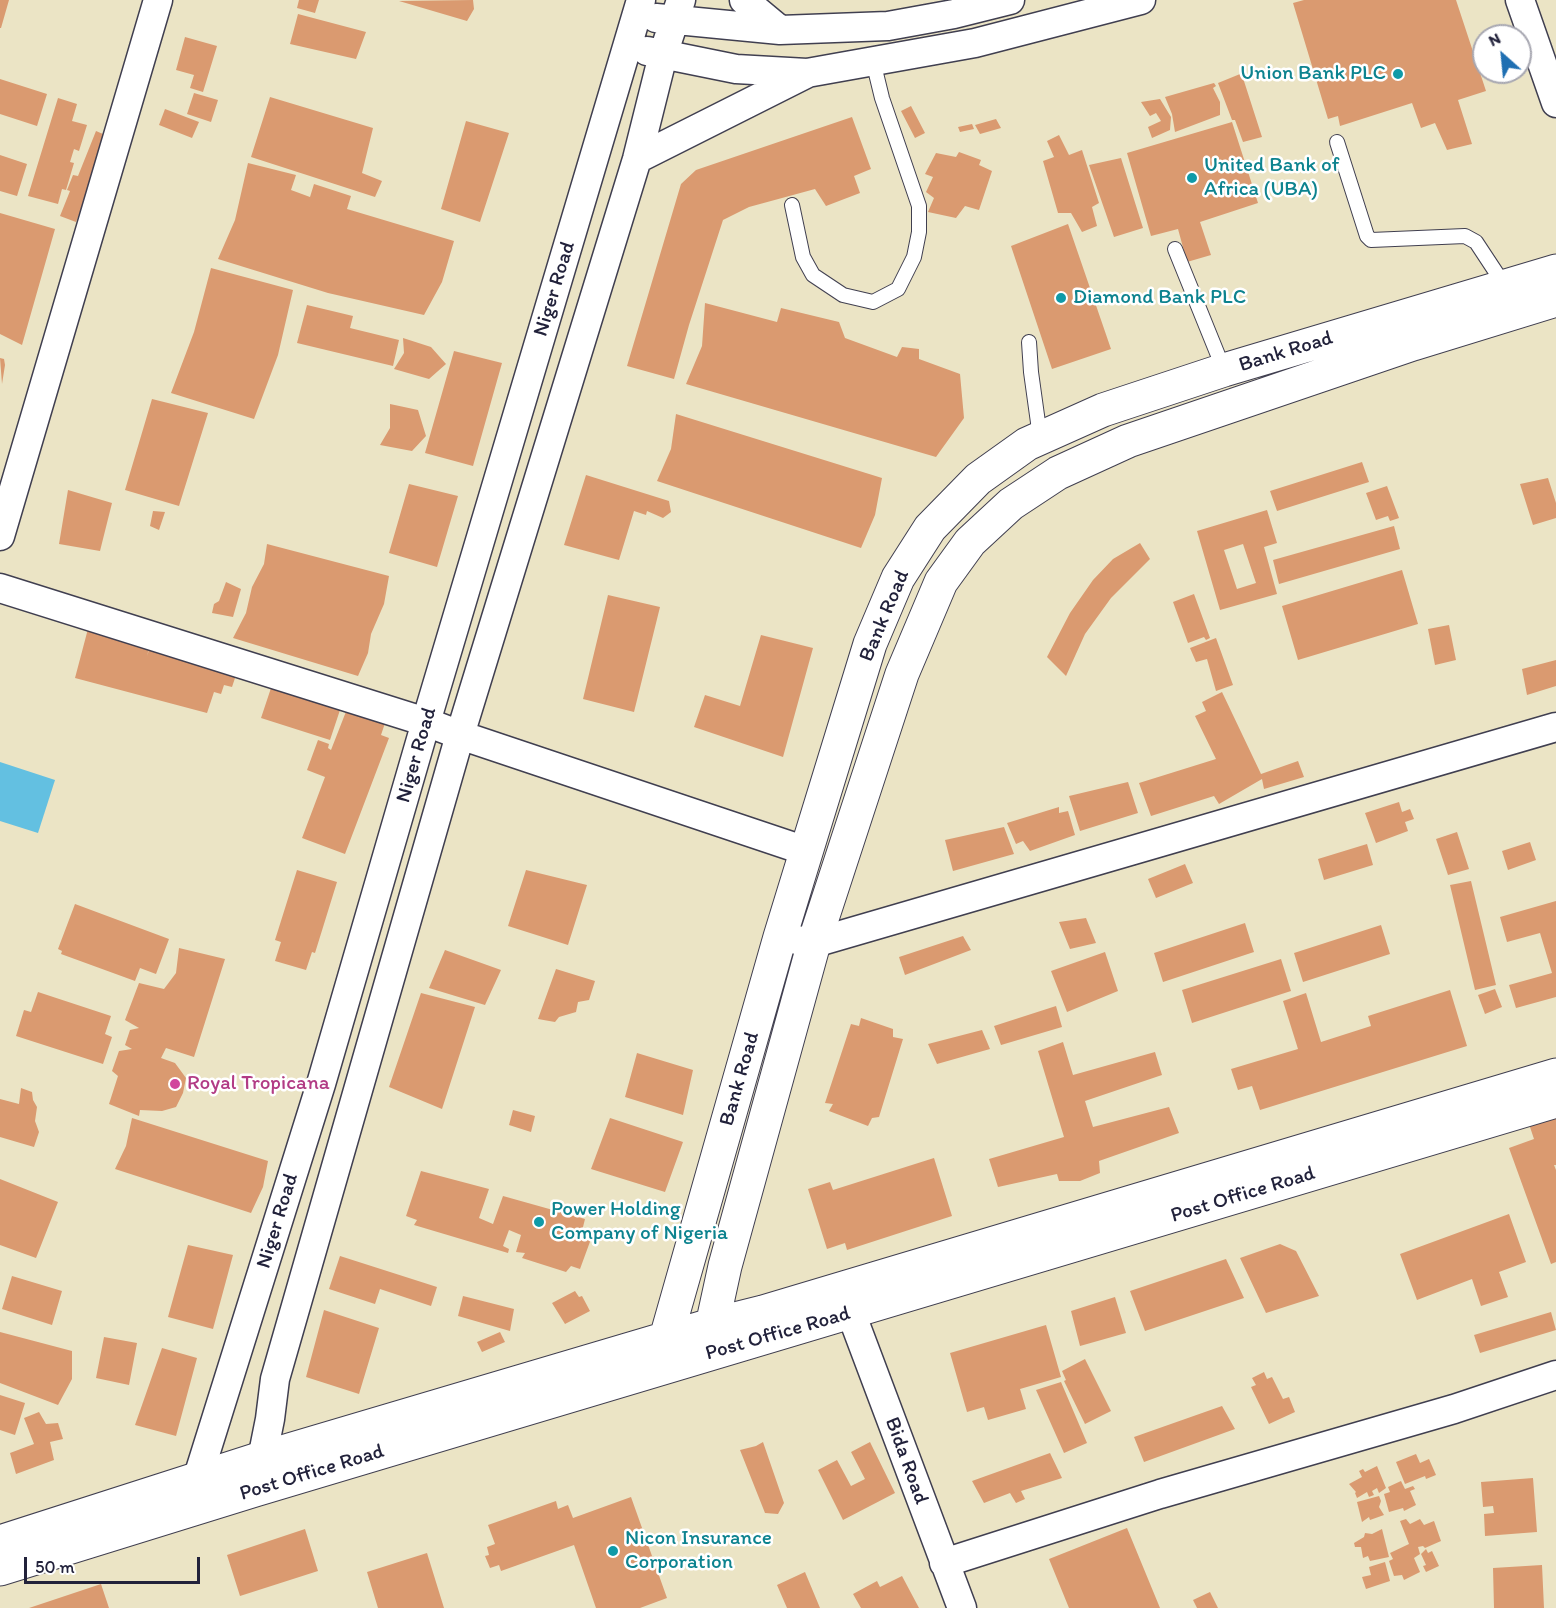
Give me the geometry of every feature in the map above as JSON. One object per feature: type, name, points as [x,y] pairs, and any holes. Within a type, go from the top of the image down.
[{"type":"street","points":[[0,536],[158,0]]},
{"type":"street","points":[[744,0],[780,30]]},
{"type":"street","points":[[639,4],[780,30],[888,26],[954,14],[1010,0]]},
{"type":"street","points":[[627,47],[736,69],[807,73],[975,43],[1141,0]]},
{"type":"street","points":[[1520,0],[1556,103]]},
{"type":"street","name":"Niger Road","points":[[194,1495],[321,1084],[639,4]]},
{"type":"street","name":"Niger Road","points":[[255,1490],[270,1419],[275,1379],[355,1094],[460,735],[636,159],[677,10]]},
{"type":"street","points":[[636,159],[807,73]]},
{"type":"street","name":"Bank Road","points":[[708,1340],[725,1266],[814,943],[902,674],[941,582],[970,543],[1011,504],[1058,473],[1128,441],[1409,330],[1505,286],[1556,271]]},
{"type":"street","name":"Bank Road","points":[[664,1353],[780,937],[870,644],[898,578],[930,528],[978,479],[1027,444],[1103,410],[1224,370],[1556,300]]},
{"type":"street","points":[[0,588],[426,722],[806,851]]},
{"type":"street","points":[[780,937],[814,943],[1556,727]]},
{"type":"street","name":"Post Office Road","points":[[708,1340],[763,1312],[1556,1075]]},
{"type":"street","points":[[321,1084],[355,1094]]},
{"type":"street","name":"Post Office Road","points":[[0,1569],[194,1495],[262,1458],[708,1340],[851,1313],[1556,1101]]},
{"type":"street","points":[[725,1266],[750,1303],[763,1312]]},
{"type":"street","name":"Bida Road","points":[[851,1313],[962,1608]]},
{"type":"street","name":"Post Office Road","points":[[0,1542],[194,1495],[255,1490],[664,1353]]},
{"type":"street","points":[[944,1563],[1160,1494],[1454,1409],[1556,1375]]},
{"type":"lane","points":[[792,205],[803,257],[813,275],[843,295],[873,302],[898,289],[914,257],[919,232],[919,206],[882,98],[873,61]]},
{"type":"lane","points":[[1337,142],[1367,237],[1371,240],[1465,236],[1476,242],[1505,286]]},
{"type":"lane","points":[[1175,249],[1224,370]]},
{"type":"lane","points":[[1029,342],[1030,372],[1040,437]]},
{"type":"water","points":[[0,762],[55,780],[38,833],[0,821]]},
{"type":"building","points":[[0,0],[9,0],[1,28],[0,28]]},
{"type":"building","points":[[299,0],[319,0],[315,13],[297,8]]},
{"type":"building","points":[[473,0],[474,9],[467,21],[399,1]]},
{"type":"building","name":"Union Bank PLC","points":[[1304,0],[1456,0],[1472,49],[1472,84],[1484,84],[1486,91],[1458,100],[1472,144],[1447,150],[1435,123],[1421,128],[1412,103],[1340,126],[1338,116],[1328,119],[1293,3]]},
{"type":"building","points":[[298,14],[366,32],[356,59],[290,44]]},
{"type":"building","points":[[185,37],[217,46],[203,92],[190,88],[194,75],[176,70]]},
{"type":"building","points":[[1245,72],[1247,77],[1243,78],[1262,137],[1243,142],[1218,83]]},
{"type":"building","points":[[0,79],[47,94],[37,126],[0,114]]},
{"type":"building","points":[[1214,83],[1216,86],[1213,88],[1220,102],[1220,115],[1175,132],[1172,114],[1165,97]]},
{"type":"building","points":[[194,93],[218,100],[211,122],[187,114]]},
{"type":"building","points":[[270,97],[373,128],[362,173],[382,181],[375,197],[251,157]]},
{"type":"building","points":[[58,98],[77,104],[72,121],[87,125],[79,151],[74,149],[70,162],[74,163],[66,190],[62,189],[58,204],[28,196]]},
{"type":"building","points":[[1160,99],[1171,117],[1170,130],[1152,138],[1148,127],[1161,121],[1156,113],[1150,116],[1141,102]]},
{"type":"building","points":[[911,106],[925,133],[915,138],[901,111]]},
{"type":"building","points":[[165,109],[199,122],[192,138],[159,125]]},
{"type":"building","points":[[852,117],[871,169],[854,176],[860,193],[826,206],[815,189],[749,207],[723,220],[674,379],[627,366],[681,184],[696,170]]},
{"type":"building","points":[[996,119],[1001,128],[980,134],[975,125]]},
{"type":"building","points":[[466,121],[509,133],[480,222],[441,209]]},
{"type":"building","name":"United Bank of Africa (UBA)","points":[[1232,122],[1258,203],[1200,222],[1211,255],[1187,262],[1178,229],[1151,236],[1127,153]]},
{"type":"building","points":[[972,124],[974,129],[960,132],[958,127]]},
{"type":"building","points":[[96,131],[110,137],[76,222],[60,216],[70,191],[67,190],[73,175],[78,176]]},
{"type":"building","points":[[1059,135],[1069,155],[1082,150],[1099,203],[1092,207],[1097,226],[1082,232],[1071,213],[1058,213],[1043,161],[1054,157],[1047,141]]},
{"type":"building","points":[[959,152],[981,160],[979,165],[992,171],[979,210],[965,206],[956,218],[928,212],[934,198],[926,192],[933,177],[925,174],[936,153],[956,157]]},
{"type":"building","points":[[0,155],[27,164],[17,196],[0,191]]},
{"type":"building","points":[[1121,158],[1143,228],[1114,237],[1089,165]]},
{"type":"building","points":[[248,163],[296,175],[291,190],[310,197],[314,184],[351,196],[347,209],[454,241],[442,282],[424,315],[328,293],[218,259],[235,220]]},
{"type":"building","points":[[0,213],[55,229],[22,345],[0,334]]},
{"type":"building","name":"Diamond Bank PLC","points":[[1068,224],[1111,349],[1052,369],[1011,246]]},
{"type":"building","points":[[211,268],[293,290],[278,355],[254,419],[171,393],[194,332]]},
{"type":"building","points":[[705,303],[777,322],[781,308],[839,322],[845,338],[897,357],[902,347],[919,349],[919,359],[960,374],[964,418],[936,457],[686,384],[702,346]]},
{"type":"building","points":[[307,305],[353,316],[350,328],[399,340],[393,366],[297,343]]},
{"type":"building","points":[[403,338],[431,347],[446,364],[429,379],[394,369],[404,353]]},
{"type":"building","points":[[454,351],[502,363],[473,466],[425,453]]},
{"type":"building","points":[[0,358],[4,359],[5,365],[2,384]]},
{"type":"building","points":[[152,399],[208,413],[179,506],[125,490]]},
{"type":"building","points":[[390,404],[418,410],[426,436],[412,451],[380,445],[390,428]]},
{"type":"building","points":[[676,414],[882,478],[875,515],[861,548],[657,481],[671,449]]},
{"type":"building","points":[[1362,462],[1369,482],[1277,511],[1270,491]]},
{"type":"building","points":[[586,475],[669,501],[671,512],[663,518],[647,511],[646,515],[634,511],[619,560],[564,545]]},
{"type":"building","points":[[1548,478],[1556,503],[1556,518],[1533,525],[1520,484]]},
{"type":"building","points":[[409,484],[458,496],[437,567],[389,553]]},
{"type":"building","points":[[1387,486],[1399,518],[1390,521],[1388,516],[1376,520],[1366,493]]},
{"type":"building","points":[[68,490],[112,503],[100,551],[59,544]]},
{"type":"building","points":[[1267,510],[1277,543],[1264,547],[1277,594],[1220,610],[1197,531]],"holes":[[[1243,544],[1256,583],[1237,589],[1224,550]]]},
{"type":"building","points":[[153,511],[165,512],[159,530],[150,526]]},
{"type":"building","points":[[1394,526],[1400,549],[1279,584],[1273,560]]},
{"type":"building","points":[[1140,543],[1150,559],[1111,598],[1085,634],[1066,676],[1047,657],[1070,613],[1093,580],[1113,559]]},
{"type":"building","points":[[267,544],[389,576],[384,604],[371,634],[368,653],[358,676],[233,638],[246,613],[252,587],[264,564]]},
{"type":"building","points":[[1402,570],[1418,624],[1298,660],[1282,606]]},
{"type":"building","points":[[226,582],[241,589],[233,617],[212,613],[214,604],[219,601]]},
{"type":"building","points":[[1194,594],[1210,638],[1206,640],[1204,637],[1188,643],[1173,602]]},
{"type":"building","points":[[608,595],[660,607],[634,712],[583,699]]},
{"type":"building","points":[[89,625],[151,641],[147,656],[149,650],[236,675],[232,687],[224,685],[221,694],[214,692],[207,713],[75,678]]},
{"type":"building","points":[[1449,625],[1456,660],[1435,665],[1428,629]]},
{"type":"building","points":[[761,635],[813,648],[783,757],[694,727],[705,695],[740,706]]},
{"type":"building","points":[[1216,638],[1233,685],[1216,691],[1207,659],[1196,662],[1190,648]]},
{"type":"building","points":[[1556,660],[1556,686],[1527,695],[1522,669]]},
{"type":"building","points":[[271,688],[340,710],[330,740],[261,718]]},
{"type":"building","points":[[1222,692],[1261,774],[1298,761],[1304,777],[1264,789],[1262,779],[1219,804],[1214,796],[1151,816],[1139,783],[1216,759],[1195,716],[1206,711],[1202,702]]},
{"type":"building","points":[[347,709],[385,723],[381,735],[389,738],[345,854],[302,838],[325,777],[307,770],[318,740],[329,744],[328,748],[331,750]]},
{"type":"building","points":[[1128,782],[1138,813],[1080,831],[1069,796]]},
{"type":"building","points":[[1399,802],[1402,812],[1410,809],[1414,819],[1405,822],[1408,831],[1376,843],[1365,813]]},
{"type":"building","points":[[1059,807],[1059,813],[1068,811],[1075,835],[1030,851],[1023,841],[1016,844],[1007,823]]},
{"type":"building","points":[[1004,827],[1014,854],[953,871],[945,840]]},
{"type":"building","points":[[1457,832],[1469,869],[1448,875],[1436,839]]},
{"type":"building","points":[[1530,842],[1536,860],[1508,870],[1502,851]]},
{"type":"building","points":[[1367,844],[1373,865],[1324,880],[1318,859]]},
{"type":"building","points":[[1185,864],[1193,883],[1156,898],[1148,879]]},
{"type":"building","points":[[297,870],[337,882],[315,953],[312,952],[306,970],[275,961],[281,942],[275,940]]},
{"type":"building","points":[[526,870],[587,885],[568,945],[508,926]]},
{"type":"building","points":[[1471,881],[1496,985],[1475,990],[1450,885]]},
{"type":"building","points":[[1556,901],[1556,997],[1516,1008],[1509,985],[1552,973],[1540,933],[1507,942],[1500,917]]},
{"type":"building","points":[[75,904],[169,939],[156,974],[140,968],[135,981],[61,954],[62,951],[58,949]]},
{"type":"building","points":[[1086,918],[1096,943],[1070,949],[1059,922]]},
{"type":"building","points":[[1245,923],[1254,952],[1163,982],[1154,953]]},
{"type":"building","points":[[1381,925],[1390,954],[1303,982],[1294,953]]},
{"type":"building","points":[[963,936],[971,950],[905,975],[899,957]]},
{"type":"building","points":[[179,948],[225,959],[194,1057],[166,1048],[161,1058],[175,1063],[186,1078],[183,1093],[176,1107],[162,1111],[140,1110],[139,1116],[109,1104],[118,1076],[112,1071],[119,1051],[132,1049],[125,1045],[130,1030],[139,1028],[125,1020],[139,983],[164,989],[176,973]]},
{"type":"building","points":[[445,950],[501,970],[485,1005],[429,988]]},
{"type":"building","points":[[1105,952],[1118,991],[1067,1012],[1051,971]]},
{"type":"building","points":[[1281,959],[1291,991],[1192,1023],[1182,990]]},
{"type":"building","points":[[556,969],[595,981],[589,1000],[578,1002],[576,1012],[559,1017],[555,1022],[538,1019]]},
{"type":"building","points":[[1495,989],[1502,1007],[1485,1014],[1478,995]]},
{"type":"building","points":[[1450,990],[1467,1046],[1260,1110],[1252,1086],[1238,1090],[1231,1069],[1298,1049],[1283,1001],[1306,993],[1321,1042],[1371,1026],[1368,1016]]},
{"type":"building","points":[[38,992],[111,1016],[105,1034],[112,1037],[103,1064],[16,1036],[24,1010],[31,1012]]},
{"type":"building","points":[[421,993],[475,1007],[442,1109],[389,1087]]},
{"type":"building","points":[[1056,1006],[1062,1027],[1001,1045],[994,1026]]},
{"type":"building","points":[[861,1018],[893,1029],[893,1037],[903,1039],[879,1117],[872,1118],[868,1126],[829,1111],[833,1104],[825,1103],[851,1024],[859,1026]]},
{"type":"building","points":[[982,1030],[990,1049],[937,1064],[928,1044]]},
{"type":"building","points":[[1063,1042],[1073,1075],[1155,1052],[1162,1075],[1085,1101],[1093,1127],[1169,1107],[1179,1133],[1099,1161],[1100,1173],[1080,1181],[1059,1181],[1057,1174],[998,1187],[989,1159],[1064,1137],[1038,1051]]},
{"type":"building","points":[[637,1053],[693,1070],[683,1115],[625,1097]]},
{"type":"building","points":[[21,1088],[32,1092],[37,1107],[35,1121],[39,1132],[34,1147],[0,1137],[0,1099],[19,1104]]},
{"type":"building","points":[[513,1110],[535,1116],[531,1132],[509,1125]]},
{"type":"building","points":[[1556,1114],[1556,1165],[1554,1165],[1556,1170],[1556,1262],[1551,1264],[1509,1148],[1534,1139],[1529,1124]]},
{"type":"building","points":[[132,1118],[268,1161],[263,1187],[251,1213],[115,1169],[126,1146]]},
{"type":"building","points":[[610,1118],[683,1142],[665,1192],[591,1169]]},
{"type":"building","points":[[934,1158],[952,1216],[847,1250],[845,1243],[827,1249],[808,1189],[830,1182],[833,1190]]},
{"type":"building","name":"Power Holding Company of Nigeria","points":[[421,1171],[489,1189],[479,1218],[493,1224],[503,1196],[585,1219],[581,1235],[591,1239],[580,1269],[571,1266],[566,1272],[522,1258],[525,1253],[516,1252],[521,1235],[509,1230],[503,1246],[509,1249],[508,1253],[414,1225],[417,1220],[406,1216]]},
{"type":"building","points":[[0,1179],[58,1202],[36,1258],[0,1245]]},
{"type":"building","points":[[1509,1214],[1526,1262],[1499,1272],[1508,1297],[1481,1306],[1472,1279],[1417,1300],[1400,1254]]},
{"type":"building","points":[[1280,1244],[1296,1251],[1319,1296],[1266,1313],[1240,1258]]},
{"type":"building","points":[[188,1245],[233,1255],[213,1329],[168,1317]]},
{"type":"building","points":[[340,1256],[437,1287],[431,1306],[380,1289],[375,1304],[329,1289]]},
{"type":"building","points":[[1226,1259],[1244,1298],[1145,1331],[1130,1291]]},
{"type":"building","points":[[12,1276],[62,1291],[52,1325],[2,1309]]},
{"type":"building","points":[[575,1291],[579,1297],[582,1296],[590,1311],[565,1324],[552,1303]]},
{"type":"building","points":[[463,1296],[514,1309],[510,1331],[458,1316]]},
{"type":"building","points":[[1115,1297],[1126,1333],[1080,1346],[1071,1311]]},
{"type":"building","points":[[324,1310],[379,1328],[359,1394],[306,1377]]},
{"type":"building","points":[[1551,1312],[1556,1330],[1480,1353],[1474,1335]]},
{"type":"building","points":[[1046,1325],[1061,1377],[1020,1389],[1026,1409],[988,1420],[984,1407],[967,1412],[950,1353]]},
{"type":"building","points":[[0,1332],[72,1351],[72,1379],[58,1405],[0,1383]]},
{"type":"building","points":[[500,1332],[505,1342],[482,1352],[477,1342]]},
{"type":"building","points":[[104,1337],[137,1343],[129,1385],[96,1378]]},
{"type":"building","points":[[162,1348],[197,1358],[176,1436],[135,1425]]},
{"type":"building","points":[[1085,1359],[1111,1411],[1085,1424],[1064,1381],[1066,1380],[1062,1371]]},
{"type":"building","points":[[1264,1372],[1267,1379],[1272,1377],[1283,1399],[1289,1397],[1295,1412],[1269,1424],[1251,1387],[1256,1385],[1252,1378]]},
{"type":"building","points":[[1061,1382],[1087,1443],[1064,1453],[1036,1390]]},
{"type":"building","points":[[0,1395],[25,1403],[15,1435],[0,1430]]},
{"type":"building","points":[[1222,1406],[1235,1429],[1144,1462],[1134,1437]]},
{"type":"building","points":[[39,1412],[46,1424],[58,1423],[63,1439],[50,1442],[54,1460],[16,1474],[10,1453],[34,1444],[24,1418]]},
{"type":"building","points":[[763,1442],[784,1503],[778,1514],[765,1513],[740,1450]]},
{"type":"building","points":[[870,1442],[895,1493],[843,1520],[818,1470],[837,1460],[851,1486],[865,1479],[851,1452]]},
{"type":"building","points":[[1050,1453],[1062,1478],[1021,1491],[1025,1499],[1016,1503],[1010,1493],[984,1503],[972,1481]]},
{"type":"building","points":[[1416,1454],[1420,1463],[1429,1459],[1436,1475],[1426,1479],[1425,1476],[1405,1484],[1396,1462]]},
{"type":"building","points":[[1377,1466],[1386,1488],[1379,1493],[1377,1488],[1372,1491],[1374,1495],[1369,1497],[1367,1492],[1357,1498],[1356,1492],[1349,1484],[1362,1477],[1359,1471],[1363,1469],[1365,1472]]},
{"type":"building","points":[[1533,1478],[1537,1532],[1485,1536],[1484,1514],[1494,1513],[1493,1506],[1483,1507],[1481,1482]]},
{"type":"building","points":[[1401,1481],[1405,1489],[1413,1486],[1415,1489],[1410,1491],[1416,1505],[1404,1511],[1403,1508],[1389,1512],[1384,1494],[1390,1492],[1388,1487]]},
{"type":"building","points":[[1379,1496],[1381,1501],[1379,1507],[1384,1515],[1370,1520],[1369,1517],[1362,1522],[1357,1502]]},
{"type":"building","name":"Nicon Insurance Corporation","points":[[631,1497],[667,1598],[640,1608],[596,1608],[574,1545],[501,1571],[499,1565],[490,1568],[485,1556],[489,1555],[487,1547],[495,1544],[488,1525],[556,1501],[558,1509],[568,1505],[573,1518]]},
{"type":"building","points":[[1406,1519],[1410,1524],[1420,1519],[1424,1525],[1434,1521],[1441,1541],[1425,1548],[1418,1547],[1420,1554],[1414,1558],[1420,1572],[1404,1580],[1402,1575],[1394,1576],[1389,1561],[1393,1559],[1390,1553],[1409,1544],[1400,1521]]},
{"type":"building","points":[[1127,1528],[1160,1608],[1069,1608],[1049,1559]]},
{"type":"building","points":[[305,1529],[318,1571],[240,1596],[227,1555]]},
{"type":"building","points":[[1382,1529],[1389,1557],[1370,1561],[1368,1556],[1363,1558],[1361,1547],[1355,1547],[1354,1543],[1364,1537],[1365,1533],[1372,1534]]},
{"type":"building","points":[[1426,1549],[1428,1553],[1432,1551],[1439,1566],[1426,1572],[1423,1566],[1426,1565],[1421,1554]]},
{"type":"building","points":[[427,1553],[444,1608],[378,1608],[367,1572]]},
{"type":"building","points":[[1385,1562],[1390,1581],[1366,1589],[1362,1577],[1371,1575],[1369,1567]]},
{"type":"building","points":[[1542,1565],[1544,1608],[1494,1608],[1493,1568]]},
{"type":"building","points":[[805,1572],[820,1608],[787,1608],[777,1585]]},
{"type":"building","points":[[902,1576],[919,1608],[861,1608],[853,1594],[877,1581],[880,1587]]},
{"type":"building","points":[[101,1584],[109,1608],[29,1608]]},
{"type":"building","points":[[1210,1592],[1218,1608],[1197,1608],[1193,1600]]},
{"type":"place","name":"Union Bank PLC","points":[[1398,74]]},
{"type":"place","name":"United Bank of Africa (UBA)","points":[[1192,178]]},
{"type":"place","name":"Diamond Bank PLC","points":[[1061,298]]},
{"type":"place","name":"Royal Tropicana","points":[[175,1084]]},
{"type":"place","name":"Power Holding Company of Nigeria","points":[[539,1222]]},
{"type":"place","name":"Nicon Insurance Corporation","points":[[613,1551]]}]
